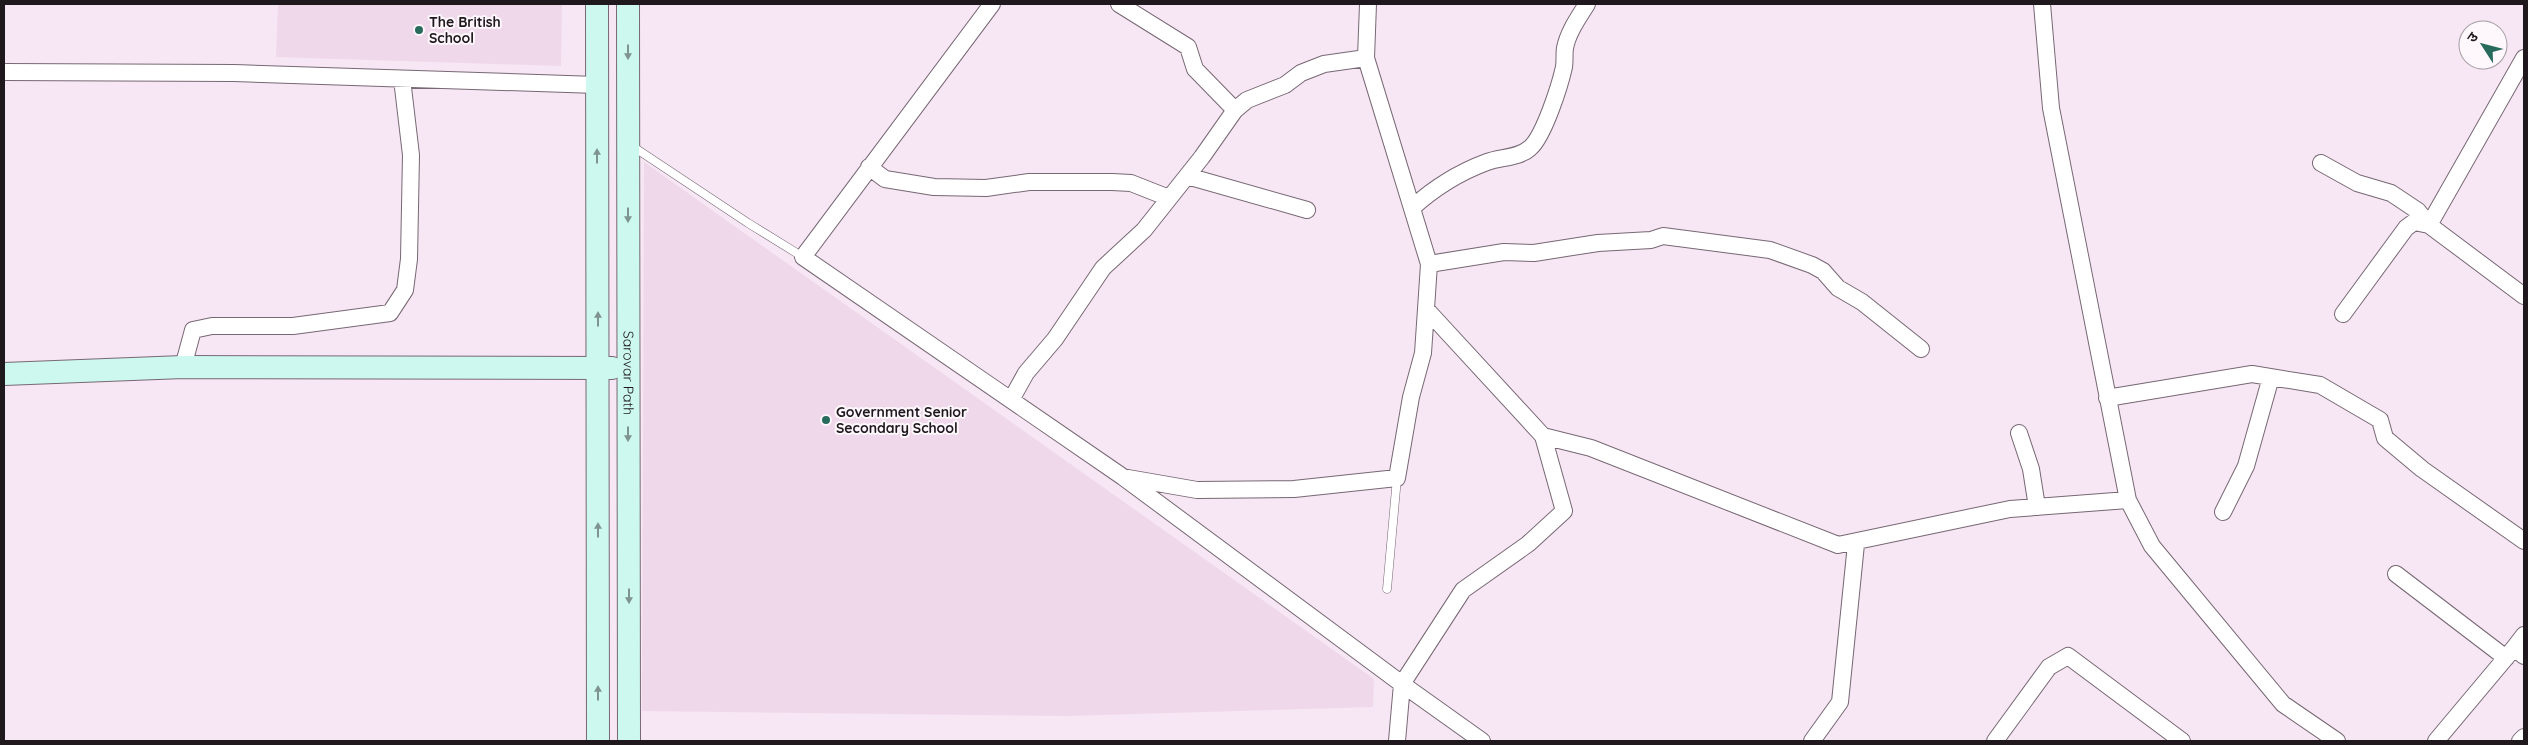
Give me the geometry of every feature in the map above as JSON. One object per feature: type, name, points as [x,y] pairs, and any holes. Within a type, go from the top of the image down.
[{"type":"main road","points":[[597,4],[598,741]]},
{"type":"main road","name":"Sarovar Path","points":[[628,4],[629,741]]},
{"type":"main road","points":[[4,374],[183,367],[628,368]]},
{"type":"street","points":[[992,4],[803,257],[1123,477],[1482,741]]},
{"type":"street","points":[[1120,4],[1188,47],[1195,69],[1234,110]]},
{"type":"street","points":[[1123,477],[1197,490],[1294,489],[1397,478],[1411,397],[1423,353],[1429,264],[1366,58],[1368,4]]},
{"type":"street","points":[[1412,208],[1454,178],[1488,162],[1520,153],[1530,148],[1542,130],[1556,97],[1565,65],[1565,47],[1573,28],[1587,4]]},
{"type":"street","points":[[2042,4],[2051,108],[2128,500],[2152,546],[2283,704],[2337,741]]},
{"type":"street","points":[[1011,400],[1026,373],[1055,339],[1103,268],[1144,230],[1187,176],[1234,110],[1246,100],[1286,85],[1301,73],[1324,64],[1366,58]]},
{"type":"street","points":[[2429,225],[2524,58]]},
{"type":"street","points":[[4,72],[234,73],[597,85]]},
{"type":"street","points":[[183,367],[194,330],[212,326],[293,326],[390,313],[405,290],[409,259],[411,155],[402,79]]},
{"type":"street","points":[[2321,163],[2357,183],[2391,193],[2418,211],[2429,225],[2524,296]]},
{"type":"street","points":[[870,167],[886,179],[934,187],[986,188],[1029,182],[1112,182],[1131,183],[1169,198]]},
{"type":"street","points":[[1187,176],[1308,210]]},
{"type":"street","points":[[2343,314],[2406,228],[2414,222],[2429,225]]},
{"type":"street","points":[[1429,264],[1504,252],[1534,253],[1598,243],[1651,240],[1663,236],[1770,250],[1823,271],[1838,288],[1862,302],[1874,314],[1921,349]]},
{"type":"street","points":[[1398,741],[1402,684],[1462,590],[1528,544],[1564,512],[1543,436],[1426,309]]},
{"type":"street","points":[[2107,398],[2252,374],[2320,385],[2380,420],[2384,438],[2422,469],[2524,542]]},
{"type":"street","points":[[2223,512],[2246,466],[2271,377]]},
{"type":"street","points":[[2019,433],[2031,469],[2037,507]]},
{"type":"street","points":[[1543,436],[1591,448],[1838,546],[1856,544],[2010,509],[2128,500]]},
{"type":"street","points":[[1812,741],[1840,702],[1856,544]]},
{"type":"street","points":[[2396,574],[2489,643],[2515,654]]},
{"type":"street","points":[[2436,741],[2515,654],[2524,635]]},
{"type":"street","points":[[1995,741],[2049,667],[2068,656],[2171,738]]},
{"type":"street","points":[[2520,741],[2524,737]]},
{"type":"lane","points":[[628,143],[748,224],[803,257]]},
{"type":"lane","points":[[1387,589],[1397,478]]},
{"type":"shaded area","name":"The British School","points":[[278,4],[562,4],[561,66],[276,57]]},
{"type":"shaded area","name":"Government Senior Secondary School","points":[[644,162],[1374,679],[1373,707],[1067,716],[642,711]]},
{"type":"place","name":"The British School","points":[[419,30]]},
{"type":"place","name":"Government Senior Secondary School","points":[[826,420]]}]
